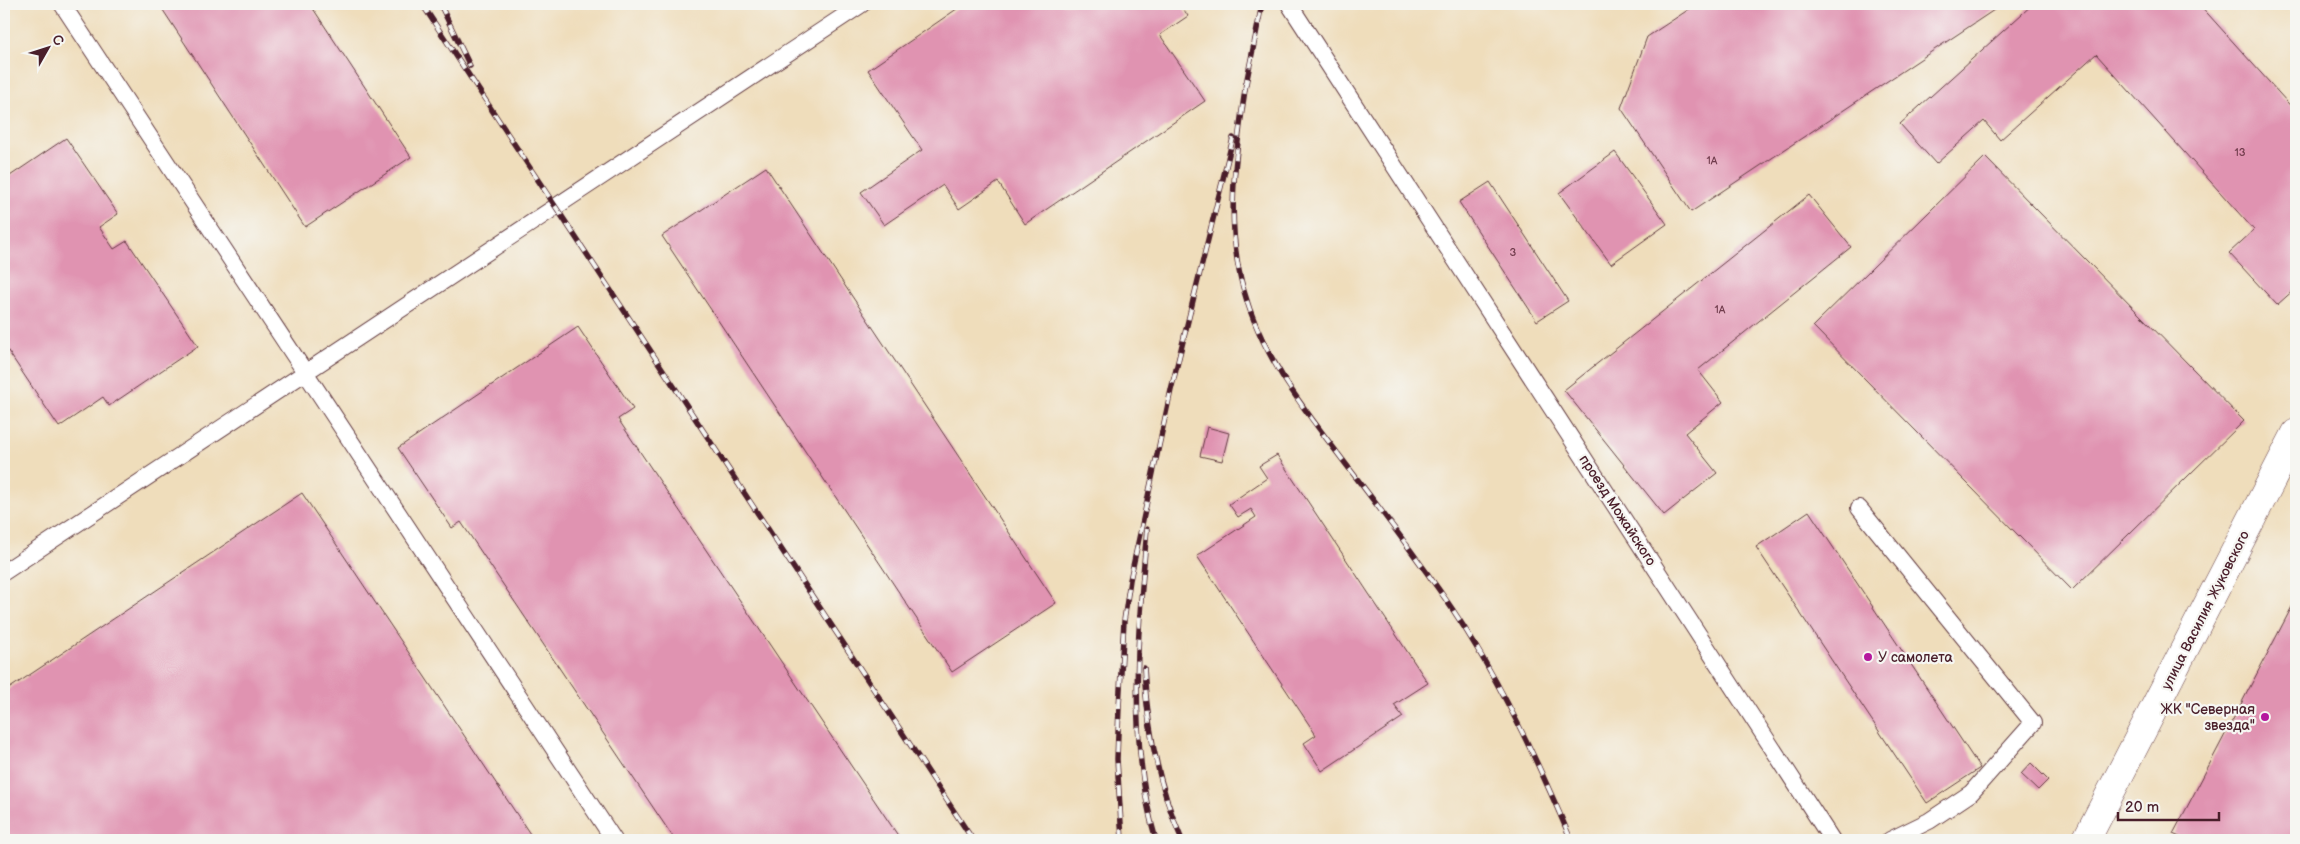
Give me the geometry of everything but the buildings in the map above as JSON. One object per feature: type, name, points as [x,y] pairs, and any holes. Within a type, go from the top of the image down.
[{"type":"street","name":"улица Василия Жуковского","points":[[2086,840],[2296,432]]},
{"type":"lane","points":[[62,4],[614,840]]},
{"type":"lane","points":[[4,572],[862,4]]},
{"type":"lane","name":"проезд Можайского","points":[[1289,4],[1832,840]]},
{"type":"lane","points":[[1859,508],[2033,723],[1971,793],[1929,821],[1890,840]]},
{"type":"railway","points":[[422,4],[973,840]]},
{"type":"railway","points":[[440,4],[470,66]]},
{"type":"railway","points":[[1245,89],[1262,4]]},
{"type":"railway","points":[[1246,83],[1236,161],[1233,213],[1238,265],[1252,315],[1273,360],[1286,382],[1314,423],[1442,594],[1479,651],[1529,746],[1571,840]]},
{"type":"railway","points":[[1122,840],[1117,759],[1124,621],[1130,580],[1171,390],[1233,138]]},
{"type":"railway","points":[[1147,529],[1138,646],[1138,725],[1147,803],[1156,840]]},
{"type":"railway","points":[[1144,668],[1148,713],[1155,756],[1166,798],[1182,840]]},
{"type":"place","name":"У самолета","points":[[1868,657]]},
{"type":"place","name":"ЖК \"Северная звезда\"","points":[[2265,717]]}]
